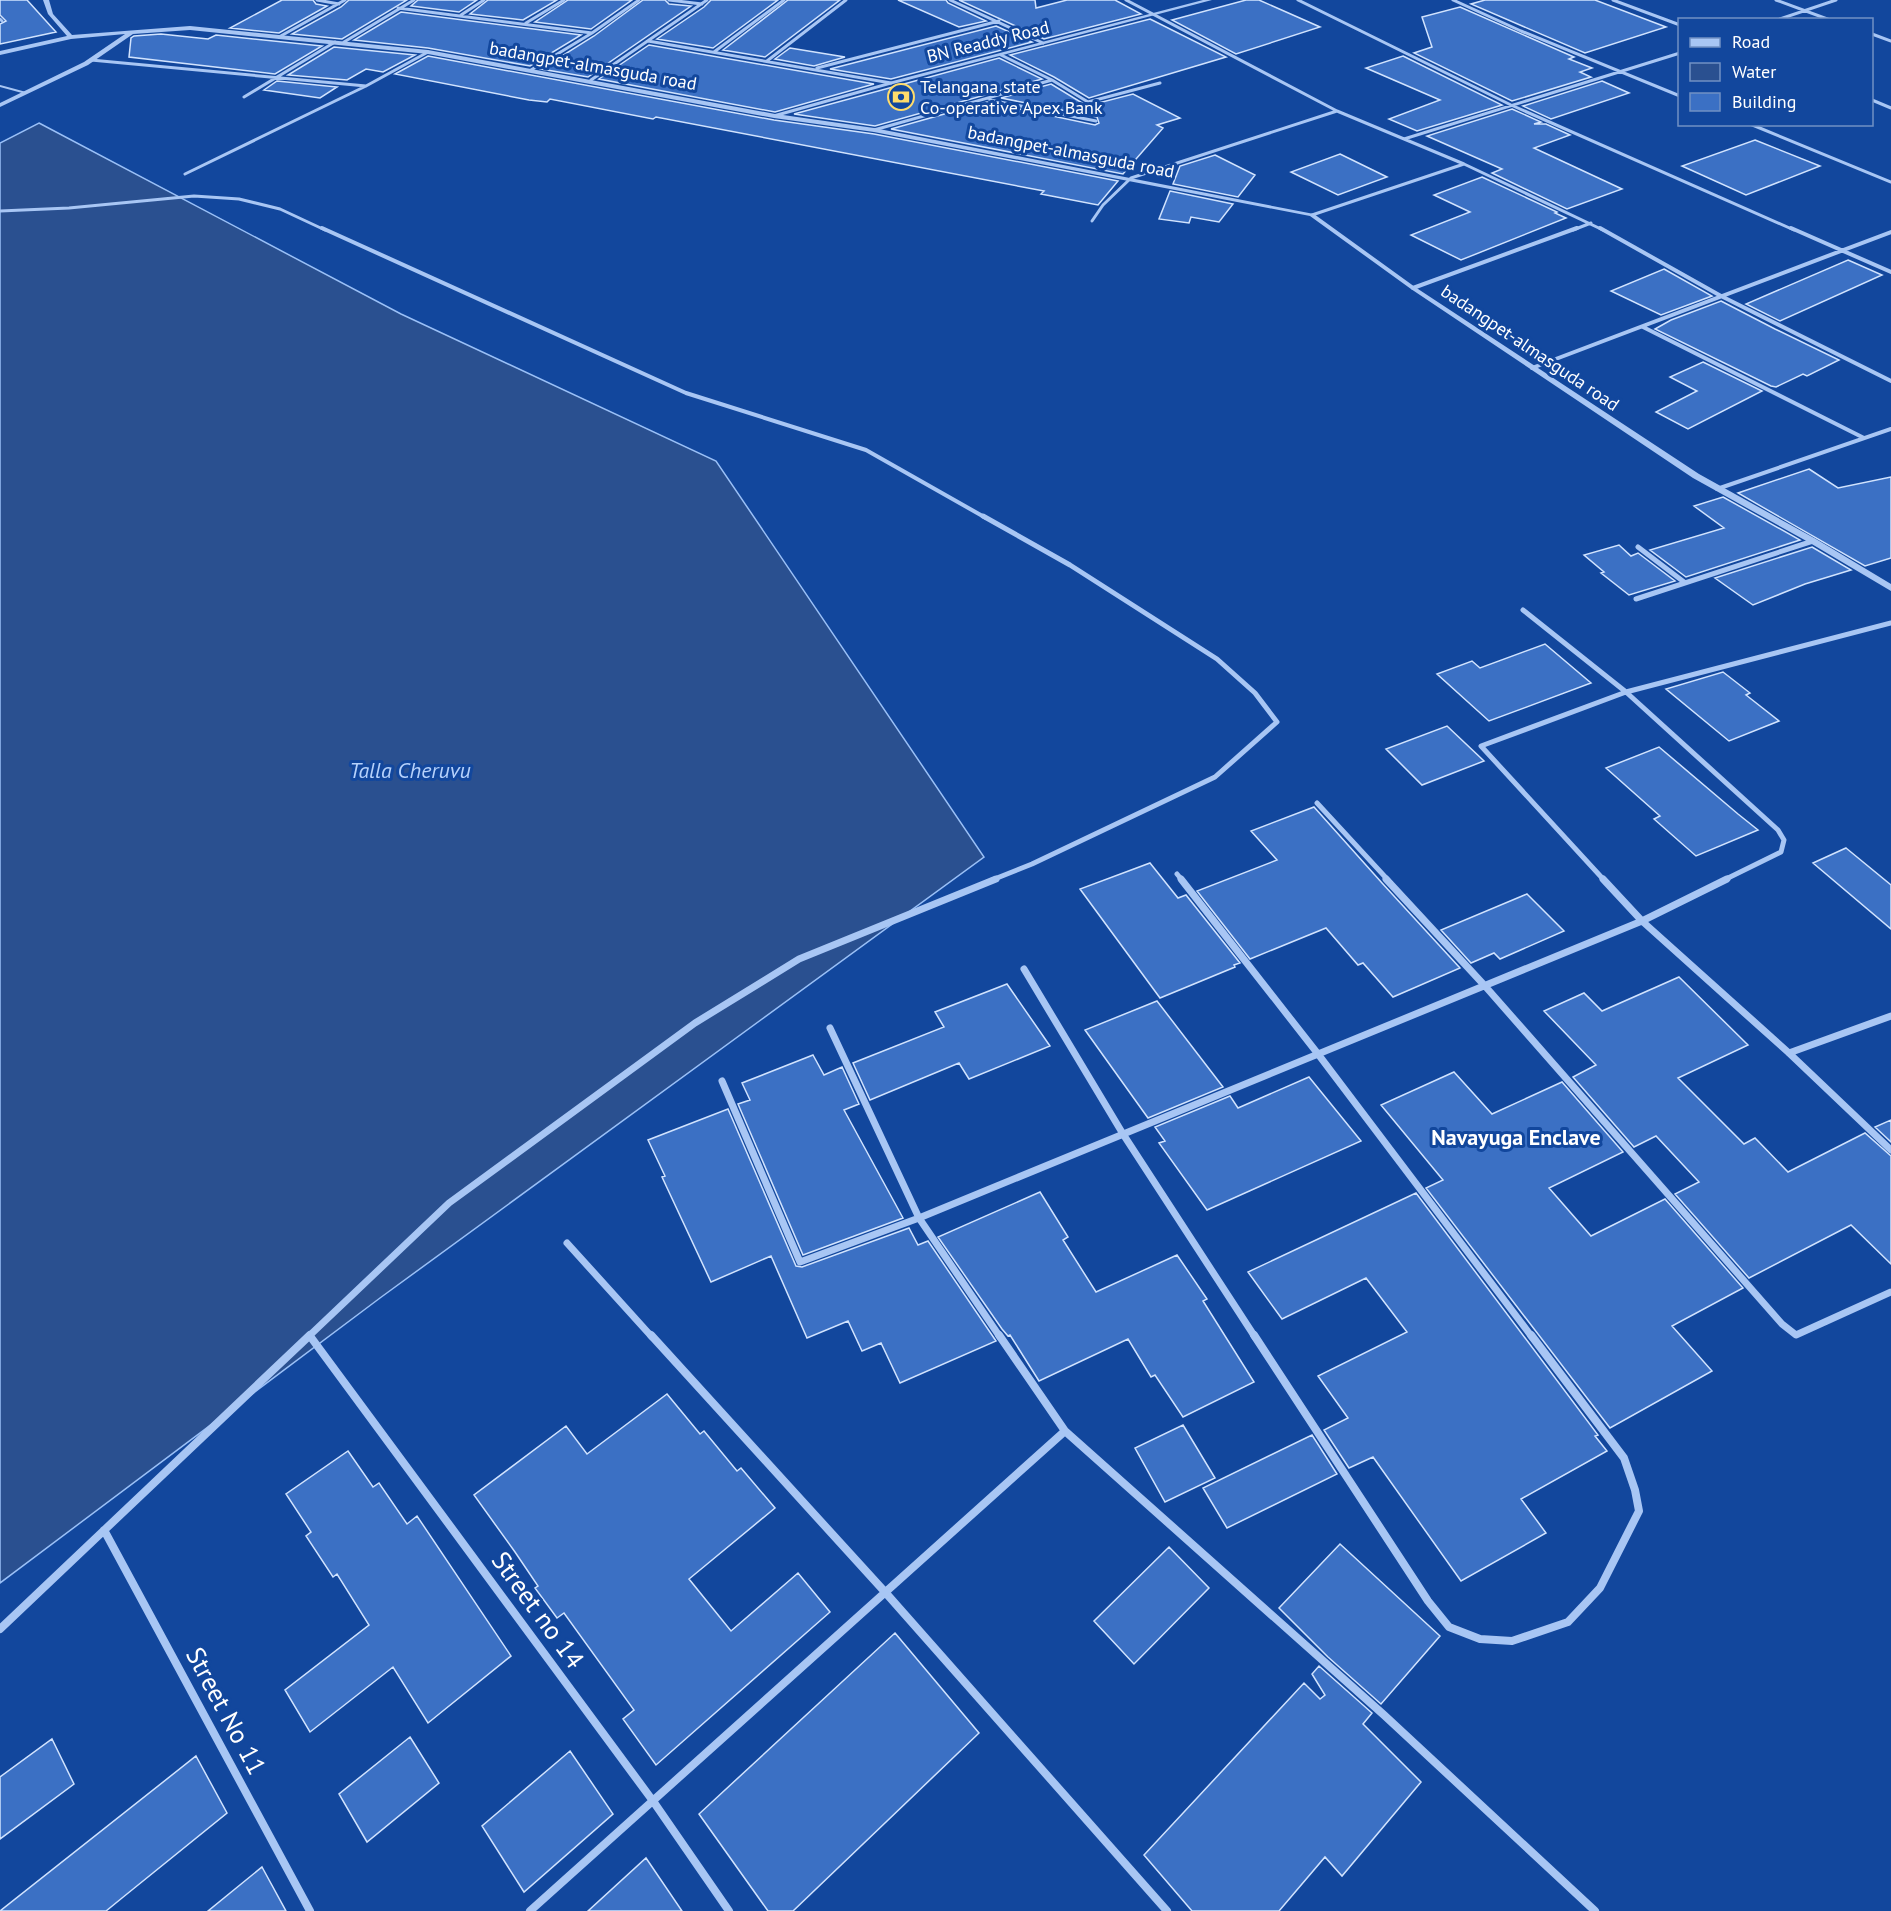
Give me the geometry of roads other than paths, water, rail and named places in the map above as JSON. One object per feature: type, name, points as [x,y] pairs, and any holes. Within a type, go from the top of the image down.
[{"type":"street","points":[[46,0],[51,14],[71,36]]},
{"type":"street","points":[[317,0],[339,4]]},
{"type":"street","points":[[279,37],[345,0]]},
{"type":"street","points":[[344,42],[414,0]]},
{"type":"street","points":[[461,15],[483,0]]},
{"type":"street","points":[[526,23],[564,0]]},
{"type":"street","points":[[531,70],[592,33],[639,0]]},
{"type":"street","points":[[669,0],[702,4]]},
{"type":"street","points":[[591,80],[707,0]]},
{"type":"street","points":[[714,52],[784,0]]},
{"type":"street","points":[[767,61],[846,0]]},
{"type":"street","points":[[950,0],[1043,43]]},
{"type":"street","points":[[1126,0],[1337,111],[1464,164],[1591,223],[1721,296],[1891,381]]},
{"type":"street","name":"BN Readdy Road","points":[[774,116],[891,82],[1209,0]]},
{"type":"street","points":[[1298,0],[1511,105],[1891,272]]},
{"type":"street","points":[[1453,0],[1678,95]]},
{"type":"street","points":[[1613,0],[1678,24]]},
{"type":"street","points":[[1776,0],[1825,18]]},
{"type":"street","points":[[1783,18],[1836,0]]},
{"type":"street","points":[[398,8],[592,33]]},
{"type":"street","points":[[814,69],[999,21]]},
{"type":"street","name":"badangpet-almasguda road","points":[[0,53],[71,36],[190,28],[428,52],[591,80],[774,116],[873,130],[1312,214],[1413,288],[1717,489],[1813,541],[1891,588]]},
{"type":"street","points":[[0,105],[91,60],[114,47],[134,31]]},
{"type":"street","points":[[1873,34],[1891,41]]},
{"type":"street","points":[[648,41],[891,82]]},
{"type":"street","points":[[244,98],[335,42]]},
{"type":"street","points":[[185,174],[366,86],[428,52]]},
{"type":"street","points":[[1404,139],[1678,54]]},
{"type":"street","points":[[1001,55],[1052,80],[1088,102],[1160,83]]},
{"type":"street","points":[[91,60],[366,86]]},
{"type":"street","points":[[873,130],[1052,80]]},
{"type":"street","points":[[986,99],[1096,121]]},
{"type":"street","points":[[1873,100],[1891,108]]},
{"type":"street","points":[[1092,221],[1103,205],[1131,178],[1337,111]]},
{"type":"street","points":[[1755,126],[1891,182]]},
{"type":"street","points":[[1312,214],[1464,164]]},
{"type":"street","points":[[0,212],[194,196],[239,199],[280,209],[686,393],[866,450],[1070,565],[1217,659],[1255,693],[1277,722],[1215,777],[1032,864],[799,959],[695,1023],[449,1203],[0,1629]]},
{"type":"street","points":[[1413,288],[1591,223]]},
{"type":"street","points":[[1532,368],[1891,232]]},
{"type":"street","points":[[1643,327],[1864,438]]},
{"type":"street","points":[[1717,489],[1891,429]]},
{"type":"street","points":[[1636,599],[1813,541]]},
{"type":"street","points":[[1638,547],[1684,582]]},
{"type":"street","points":[[722,1081],[800,1262],[919,1218],[1642,921],[1781,852],[1784,840],[1778,830],[1626,692],[1523,610]]},
{"type":"street","points":[[1891,623],[1626,692],[1481,747],[1642,921],[1789,1053],[1891,1150]]},
{"type":"street","points":[[1317,803],[1485,986],[1765,1306],[1796,1335],[1891,1292]]},
{"type":"street","points":[[1024,969],[1123,1134],[1428,1601],[1449,1627],[1480,1639],[1512,1641],[1568,1622],[1600,1588],[1639,1511],[1635,1490],[1624,1458],[1177,874]]},
{"type":"street","points":[[1789,1053],[1891,1016]]},
{"type":"street","points":[[830,1028],[919,1218],[1065,1431],[1384,1715],[1595,1911]]},
{"type":"street","points":[[567,1243],[885,1592],[1167,1911]]},
{"type":"street","name":"Street no 14","points":[[310,1336],[653,1801],[729,1911]]},
{"type":"street","points":[[530,1911],[1065,1431]]},
{"type":"street","name":"Street No 11","points":[[104,1530],[310,1911]]},
{"type":"lane","points":[[0,86],[27,93]]},
{"type":"water","name":"Talla Cheruvu","points":[[39,123],[401,314],[716,461],[984,857],[380,1298],[0,1583],[0,143]]},
{"type":"place","name":"Telangana state Co-operative Apex Bank","points":[[901,97]]},
{"type":"district","name":"Navayuga Enclave","points":[[1516,1137]]}]
